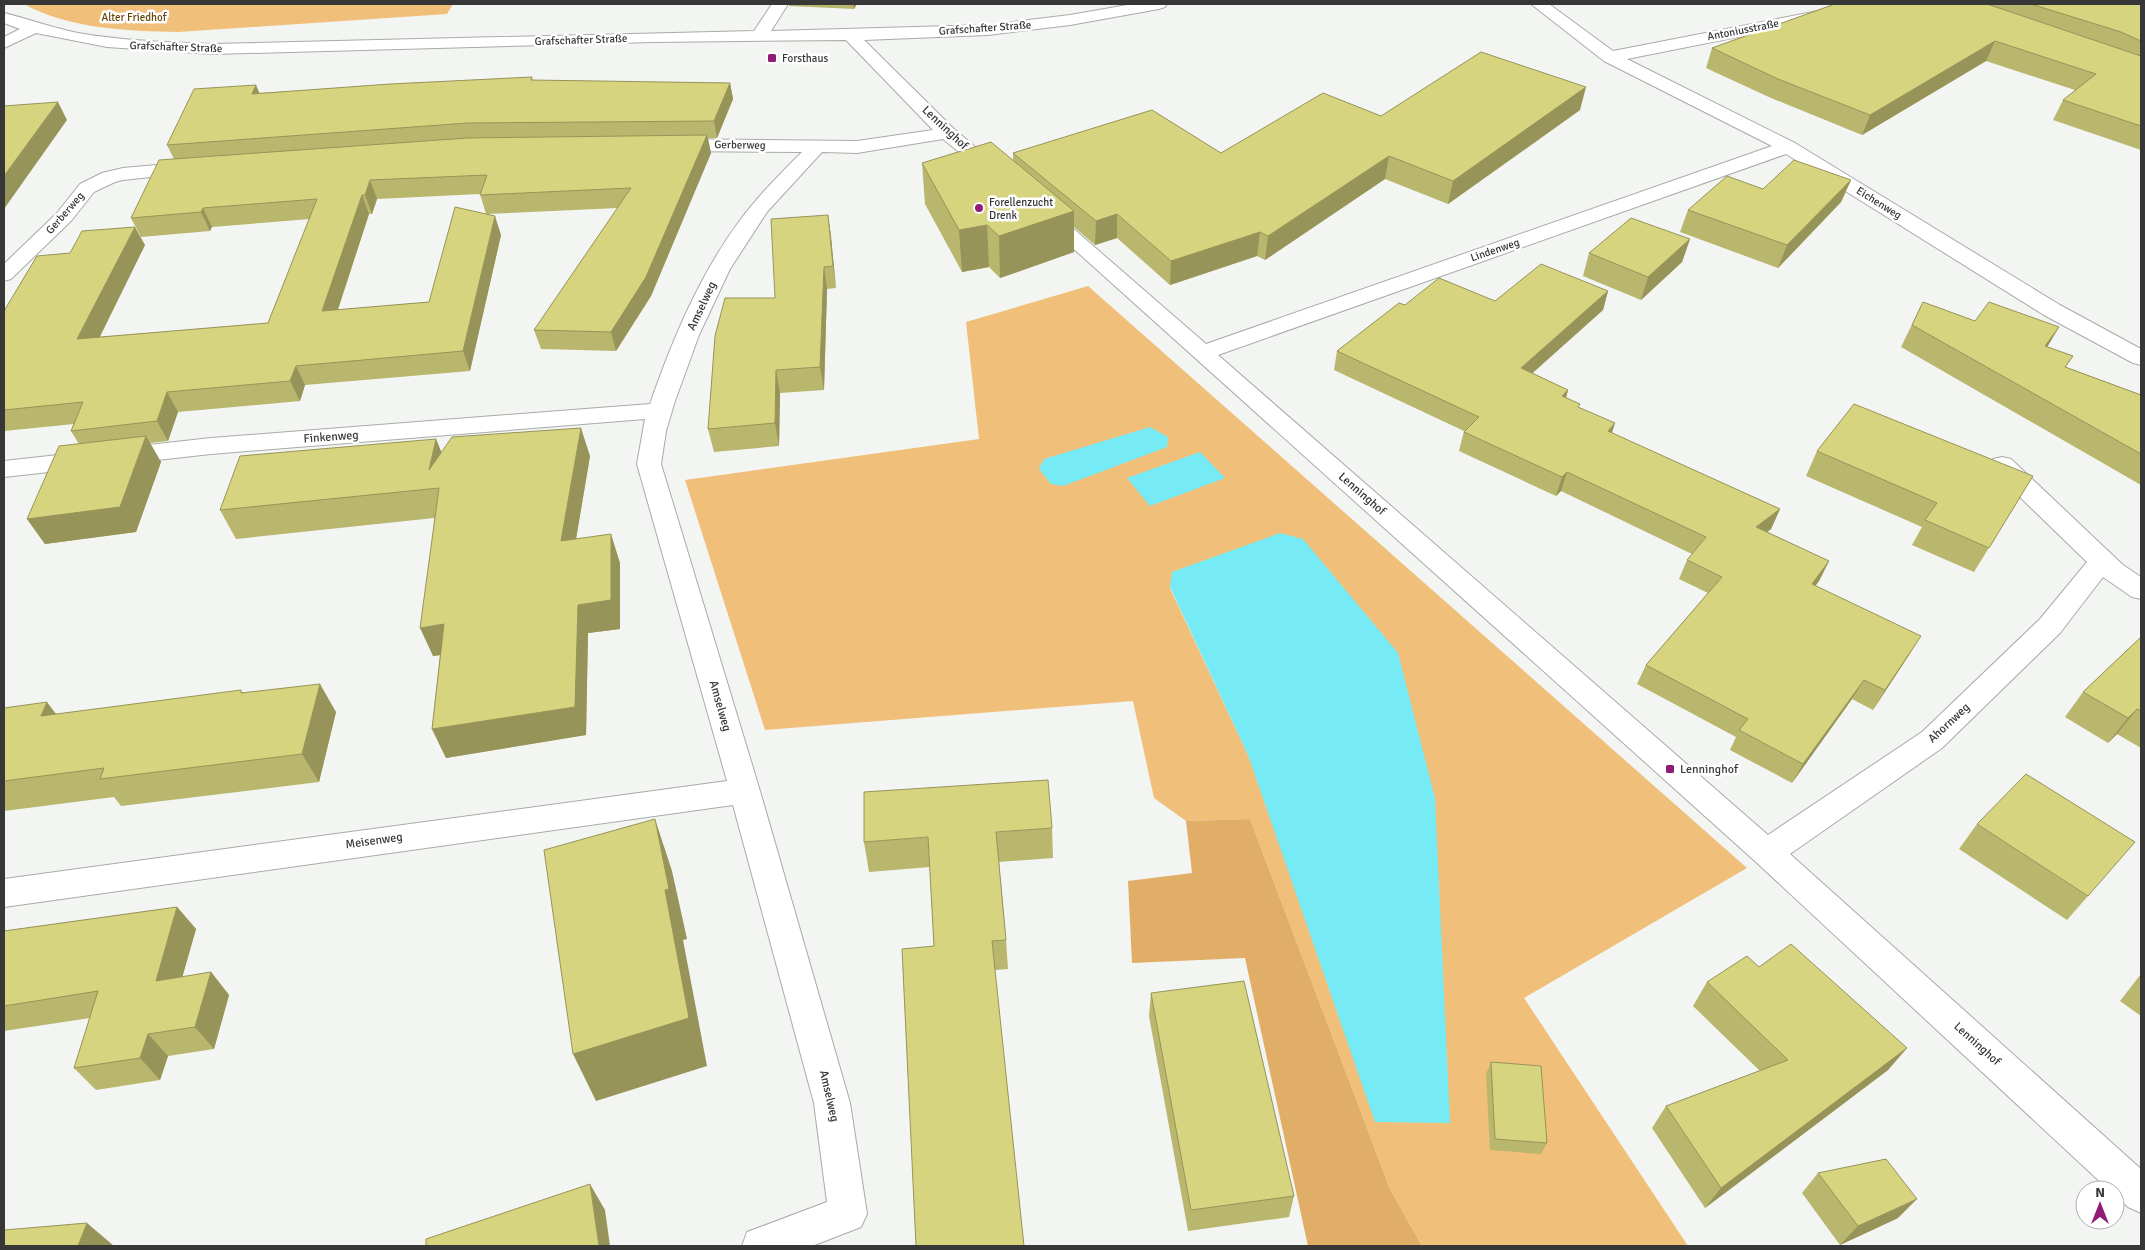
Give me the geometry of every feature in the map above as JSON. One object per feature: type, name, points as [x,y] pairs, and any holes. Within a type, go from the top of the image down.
[{"type":"street","points":[[758,37],[780,4]]},
{"type":"street","name":"Grafschafter Straße","points":[[4,18],[32,29],[98,42],[154,48],[213,49],[653,37],[850,36],[988,30],[1029,26],[1159,4]]},
{"type":"street","name":"Eichenweg","points":[[1539,4],[1610,57],[1788,147],[2052,310],[2141,358]]},
{"type":"street","name":"Antoniusstraße","points":[[1610,57],[1877,4]]},
{"type":"street","points":[[4,43],[32,29]]},
{"type":"street","name":"Lenninghof","points":[[850,36],[947,133],[1202,352],[1670,769],[1767,853],[2141,1194]]},
{"type":"street","name":"Gerberweg","points":[[658,145],[817,147],[875,145],[947,133]]},
{"type":"street","name":"Amselweg","points":[[761,1246],[848,1214],[832,1103],[745,791],[648,464],[650,441],[658,411],[682,350],[721,267],[759,209],[817,147]]},
{"type":"street","name":"Lindenweg","points":[[1202,352],[1788,147]]},
{"type":"street","name":"Gerberweg","points":[[4,275],[64,217],[87,188],[109,177],[123,174],[209,166]]},
{"type":"street","name":"Finkenweg","points":[[4,469],[211,446],[658,411]]},
{"type":"street","points":[[2002,465],[2114,572],[2141,590]]},
{"type":"street","name":"Ahornweg","points":[[1767,853],[1932,740],[2050,626],[2102,561]]},
{"type":"street","name":"Meisenweg","points":[[4,894],[745,791]]},
{"type":"green space","name":"Alter Friedhof","points":[[24,4],[453,4],[447,14],[178,32],[139,31],[79,24],[60,19]]},
{"type":"green space","points":[[1088,286],[1747,868],[1524,998],[1688,1246],[1422,1246],[1390,1189],[1250,819],[1186,821],[1154,798],[1133,701],[765,730],[685,480],[979,439],[966,322]],"holes":[[[1303,539],[1248,755],[1170,588]]]},
{"type":"shaded area","points":[[1250,819],[1390,1189],[1422,1246],[1308,1246],[1245,958],[1132,963],[1128,881],[1192,873],[1186,821]]},
{"type":"water","points":[[1150,427],[1168,437],[1167,447],[1063,486],[1051,484],[1039,469],[1044,459]]},
{"type":"water","points":[[1200,452],[1225,478],[1150,506],[1127,478]]},
{"type":"water","points":[[1280,533],[1303,539],[1398,653],[1435,798],[1450,1123],[1375,1122],[1248,755],[1170,587],[1172,572]]},
{"type":"building","points":[[1835,4],[1987,4],[2141,56],[2141,126],[2063,100],[2096,74],[1995,41],[1870,115],[1778,79],[1712,48]]},
{"type":"building","points":[[2031,4],[2141,4],[2141,41],[2121,32]]},
{"type":"building","points":[[1481,52],[1586,87],[1453,181],[1389,156],[1268,236],[1260,232],[1171,261],[1117,214],[1096,221],[1013,153],[1152,110],[1221,153],[1323,93],[1381,116]]},
{"type":"building","points":[[532,77],[531,80],[730,83],[714,121],[468,123],[167,145],[194,89],[256,85],[252,94],[390,84]]},
{"type":"building","points":[[58,102],[4,176],[4,106]]},
{"type":"building","points":[[707,135],[646,277],[611,332],[534,330],[631,188],[480,195],[487,175],[370,180],[365,195],[362,195],[322,311],[429,302],[455,207],[495,216],[463,351],[296,366],[290,381],[167,392],[157,421],[71,431],[83,402],[4,410],[4,311],[37,256],[70,253],[82,231],[135,227],[77,339],[268,323],[317,199],[203,208],[201,212],[131,218],[159,160],[467,138]]},
{"type":"building","points":[[991,142],[1074,211],[999,236],[987,225],[959,230],[922,163]]},
{"type":"building","points":[[1794,160],[1851,180],[1787,245],[1688,210],[1727,176],[1763,189]]},
{"type":"building","points":[[828,215],[833,266],[824,267],[820,367],[776,370],[775,423],[708,429],[715,336],[725,298],[775,298],[771,219]]},
{"type":"building","points":[[1631,218],[1690,239],[1648,277],[1589,253]]},
{"type":"building","points":[[1541,264],[1608,291],[1521,368],[1568,390],[1562,396],[1580,404],[1578,407],[1615,423],[1608,431],[1780,509],[1756,527],[1829,561],[1812,584],[1921,636],[1885,690],[1864,680],[1803,764],[1739,730],[1748,719],[1646,665],[1722,577],[1687,560],[1706,537],[1567,472],[1562,477],[1464,432],[1479,417],[1337,351],[1399,303],[1405,305],[1439,278],[1495,301]]},
{"type":"building","points":[[1923,302],[1975,321],[1989,302],[2059,327],[2045,346],[2073,356],[2065,367],[2141,395],[2141,454],[1912,325]]},
{"type":"building","points":[[1854,404],[2033,476],[1989,548],[1925,520],[1937,503],[1817,451]]},
{"type":"building","points":[[581,428],[561,541],[611,534],[611,600],[578,605],[575,707],[432,729],[444,624],[420,628],[439,488],[220,510],[240,456],[436,439],[429,470],[452,437]]},
{"type":"building","points":[[146,436],[120,507],[27,519],[59,446]]},
{"type":"building","points":[[2141,637],[2141,711],[2137,709],[2128,718],[2083,692]]},
{"type":"building","points":[[320,684],[302,754],[100,779],[104,768],[4,781],[4,708],[47,702],[41,716],[241,690],[241,693]]},
{"type":"building","points":[[2026,774],[2135,842],[2088,896],[1977,824]]},
{"type":"building","points":[[1048,780],[1052,828],[996,832],[1006,940],[992,941],[1024,1246],[916,1246],[902,949],[934,946],[928,837],[864,842],[864,792]]},
{"type":"building","points":[[655,819],[669,889],[665,890],[689,1018],[573,1054],[544,850]]},
{"type":"building","points":[[177,907],[156,981],[211,972],[195,1027],[148,1034],[140,1058],[74,1068],[98,991],[4,1006],[4,931]]},
{"type":"building","points":[[1791,944],[1907,1048],[1721,1188],[1666,1106],[1788,1060],[1707,982],[1747,956],[1759,967]]},
{"type":"building","points":[[1244,981],[1294,1196],[1191,1210],[1151,993]]},
{"type":"building","points":[[1491,1062],[1541,1066],[1547,1143],[1495,1139]]},
{"type":"building","points":[[1886,1159],[1917,1199],[1858,1226],[1818,1173]]},
{"type":"building","points":[[590,1184],[599,1246],[426,1246],[426,1239]]},
{"type":"building","points":[[87,1223],[78,1246],[4,1246],[4,1230]]},
{"type":"place","name":"Forsthaus","points":[[772,58]]},
{"type":"place","name":"Forellenzucht Drenk","points":[[979,208]]},
{"type":"place","name":"Lenninghof","points":[[1670,769]]}]
